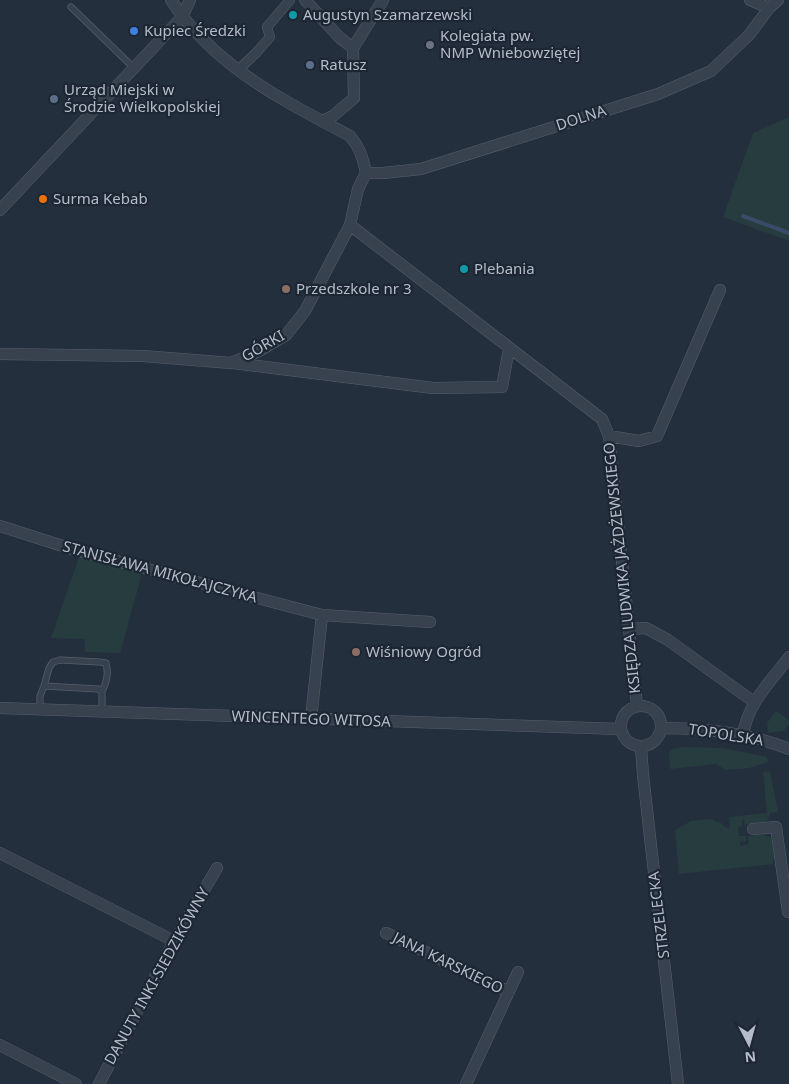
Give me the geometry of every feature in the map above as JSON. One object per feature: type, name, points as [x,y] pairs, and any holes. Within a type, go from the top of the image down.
[{"type":"street","points":[[171,0],[182,17],[219,56],[263,88],[350,136],[363,156],[366,173]]},
{"type":"street","points":[[0,210],[182,17],[190,0]]},
{"type":"street","points":[[238,70],[270,36],[268,27],[290,0]]},
{"type":"street","points":[[305,0],[340,38],[353,48]]},
{"type":"street","points":[[322,121],[333,116],[354,98],[353,48],[383,0]]},
{"type":"street","points":[[750,0],[769,8]]},
{"type":"street","name":"DOLNA","points":[[366,173],[421,169],[658,94],[711,71],[749,35],[769,8],[778,0]]},
{"type":"street","name":"GÓRKI","points":[[0,354],[143,356],[231,363],[259,351],[286,335],[305,311],[350,225],[358,189],[366,173]]},
{"type":"street","name":"KSIĘDZA LUDWIKA JAŻDŻEWSKIEGO","points":[[350,225],[602,419],[609,436],[637,706]]},
{"type":"street","points":[[609,436],[639,442],[657,436],[720,290]]},
{"type":"street","points":[[231,363],[433,388],[502,387],[509,348]]},
{"type":"street","name":"STANISŁAWA MIKOŁAJCZYKA","points":[[0,526],[74,550],[322,615],[430,622]]},
{"type":"street","points":[[311,719],[322,615]]},
{"type":"street","points":[[630,629],[646,628],[668,640],[754,702]]},
{"type":"street","points":[[742,735],[754,702],[789,657]]},
{"type":"street","points":[[643,706],[655,711],[659,716],[662,728],[657,739],[641,746],[630,743],[621,728],[623,716],[631,708],[643,706]]},
{"type":"street","name":"WINCENTEGO WITOSA","points":[[0,708],[621,728]]},
{"type":"street","name":"TOPOLSKA","points":[[662,728],[742,735],[789,749]]},
{"type":"street","name":"STRZELECKA","points":[[641,746],[642,775],[678,1084]]},
{"type":"street","points":[[753,829],[776,827],[789,915]]},
{"type":"street","points":[[0,853],[174,941]]},
{"type":"street","name":"DANUTY INKI-SIEDZIKÓWNY","points":[[99,1084],[174,941],[217,868]]},
{"type":"street","name":"JANA KARSKIEGO","points":[[386,933],[509,992]]},
{"type":"street","points":[[466,1084],[518,972]]},
{"type":"street","points":[[0,1045],[76,1084]]},
{"type":"lane","points":[[71,7],[134,68]]},
{"type":"lane","points":[[40,710],[40,696],[49,668],[53,662],[60,660],[106,663],[107,670],[102,694],[102,712]]},
{"type":"lane","points":[[44,686],[98,689],[102,694]]},
{"type":"green space","points":[[789,117],[789,241],[723,217],[753,133]]},
{"type":"green space","points":[[80,554],[142,569],[120,653],[85,652],[85,639],[51,638]]},
{"type":"green space","points":[[776,711],[789,720],[789,724],[784,731],[768,733],[767,723]]},
{"type":"green space","points":[[682,747],[723,748],[767,757],[768,762],[749,768],[726,770],[716,764],[670,769],[669,753],[672,749]]},
{"type":"green space","points":[[770,771],[778,812],[770,813],[768,820],[756,822],[756,824],[745,825],[744,820],[742,820],[742,826],[738,827],[739,836],[746,836],[746,841],[740,842],[740,846],[749,844],[748,836],[764,834],[771,838],[775,858],[773,859],[773,864],[679,874],[675,830],[691,821],[713,819],[726,828],[730,827],[729,817],[767,813],[763,772]]},
{"type":"waterway","points":[[743,216],[789,233]]},
{"type":"place","name":"Augustyn Szamarzewski","points":[[293,15]]},
{"type":"place","name":"Kupiec Średzki","points":[[134,31]]},
{"type":"place","name":"Kolegiata pw. NMP Wniebowziętej","points":[[430,45]]},
{"type":"place","name":"Ratusz","points":[[310,65]]},
{"type":"place","name":"Urząd Miejski w Środzie Wielkopolskiej","points":[[54,99]]},
{"type":"place","name":"Surma Kebab","points":[[43,199]]},
{"type":"place","name":"Plebania","points":[[464,269]]},
{"type":"place","name":"Przedszkole nr 3","points":[[286,289]]},
{"type":"place","name":"Wiśniowy Ogród","points":[[356,652]]}]
